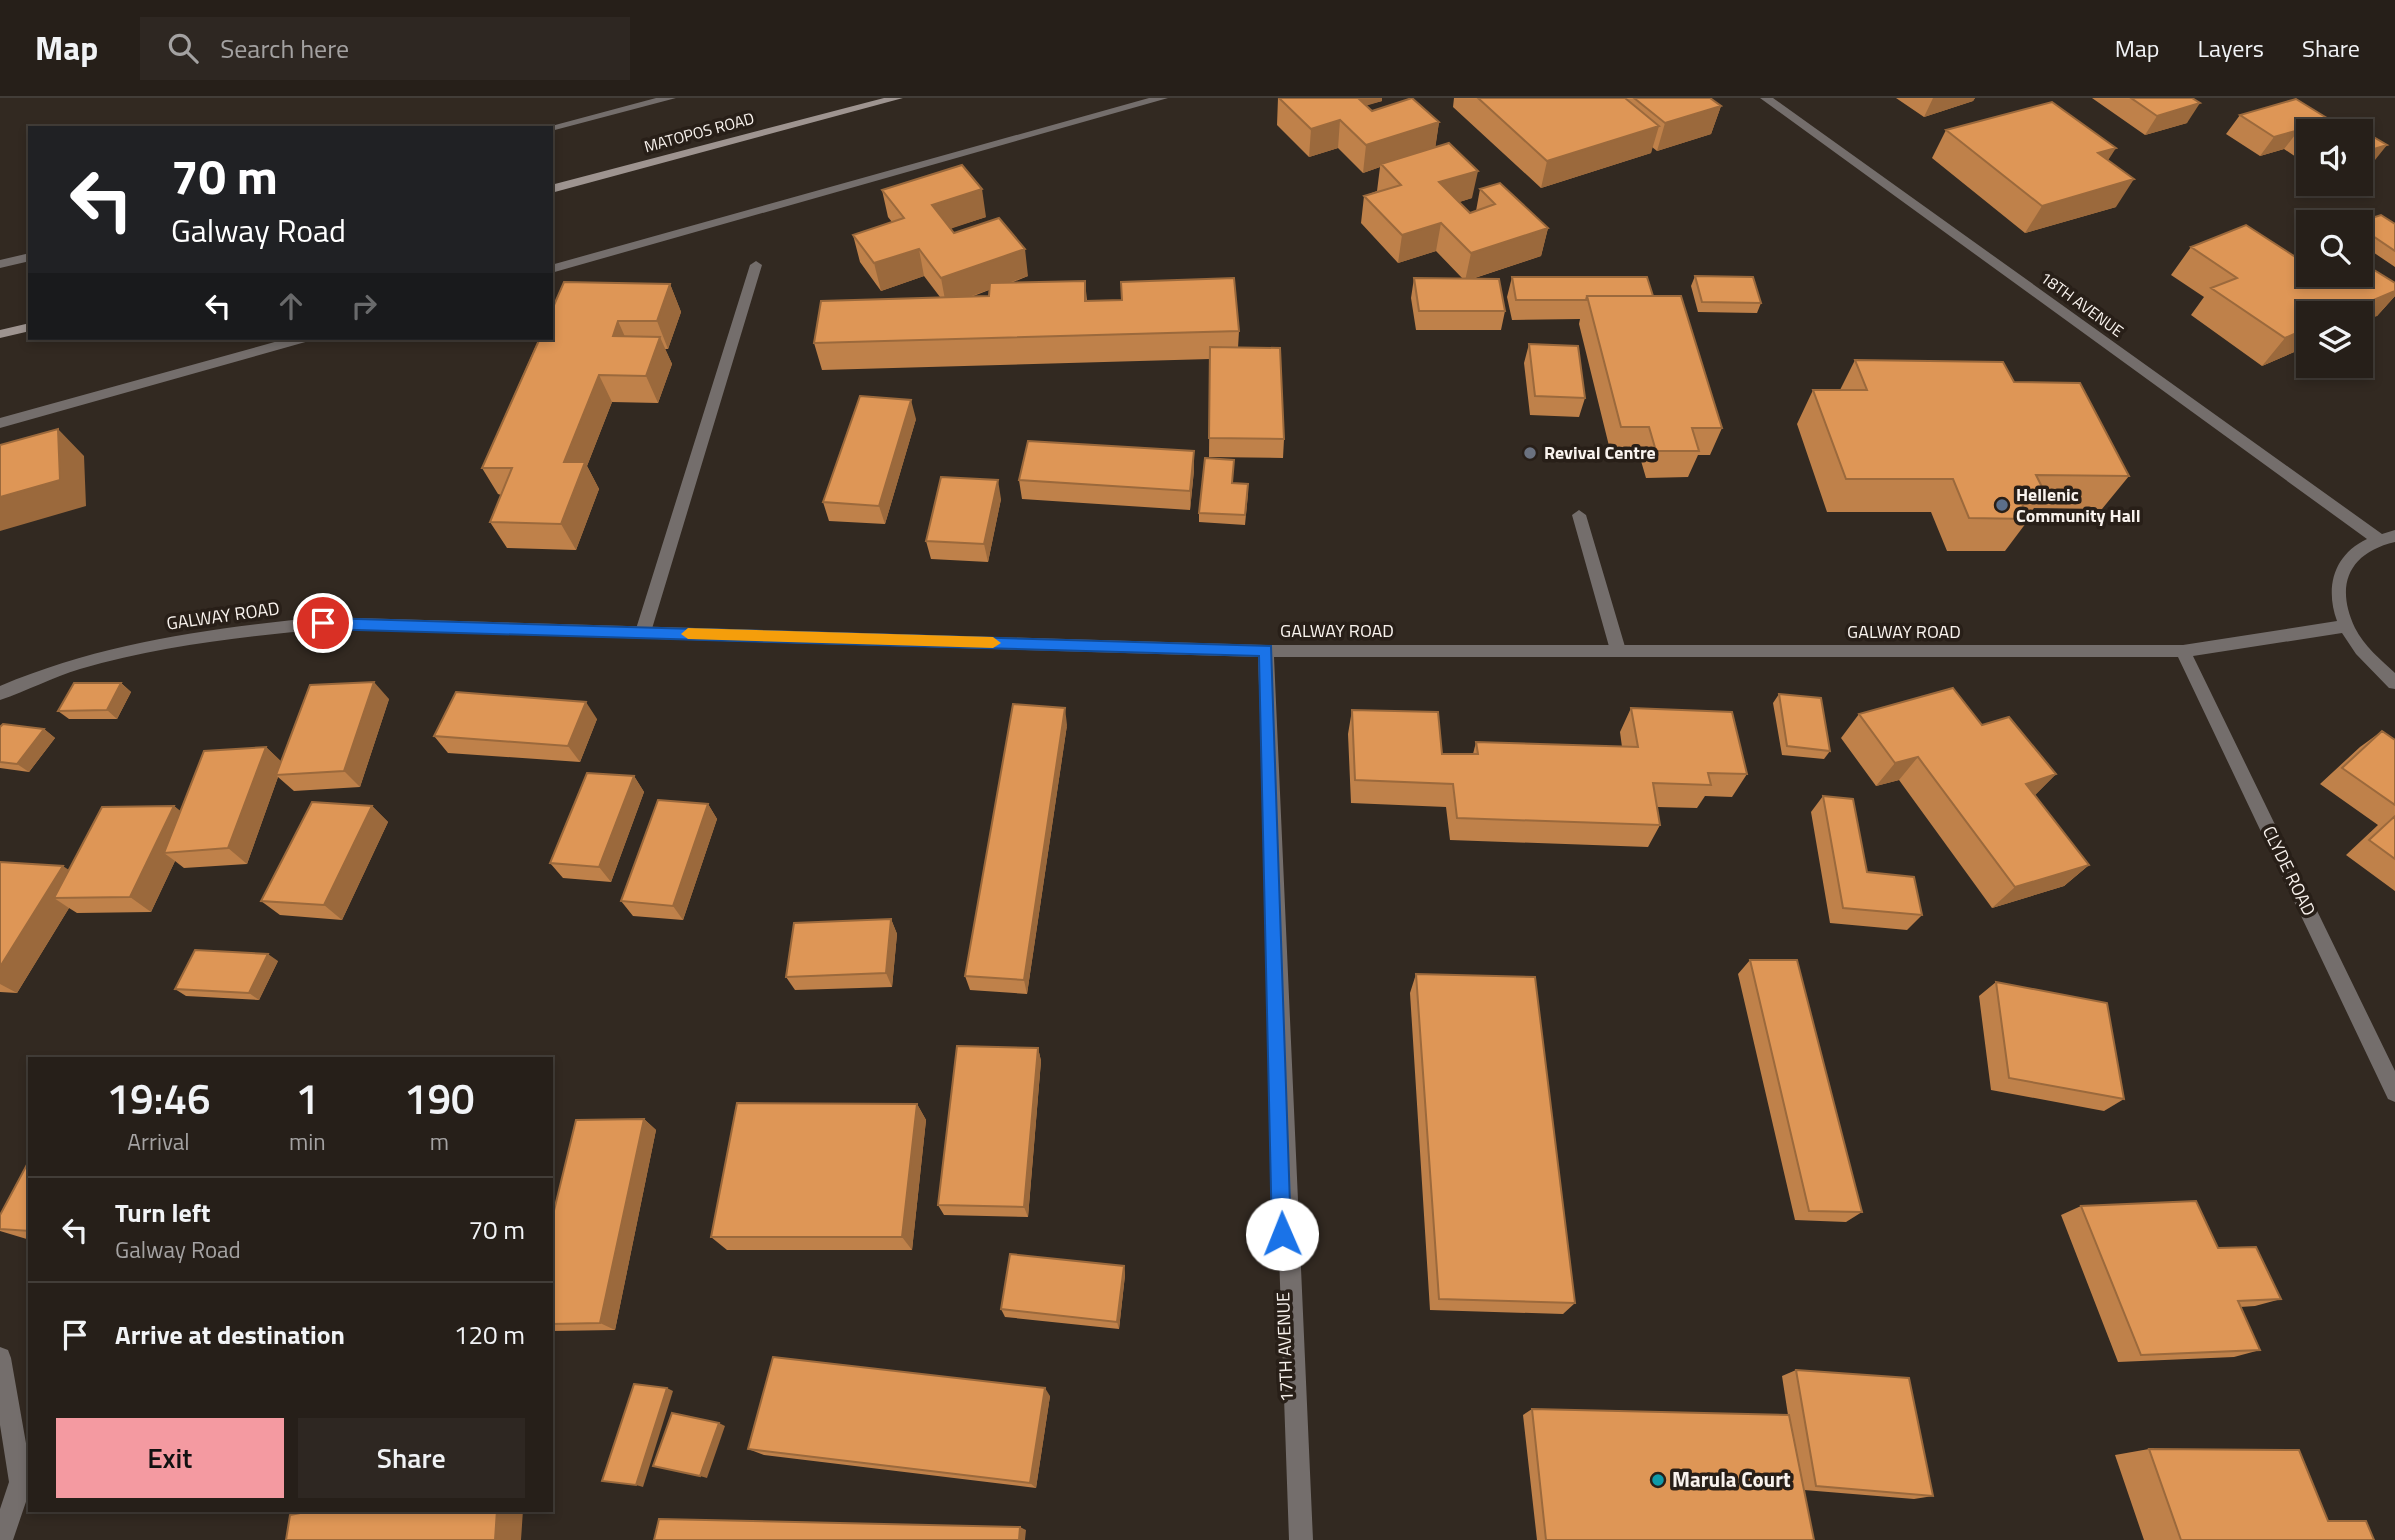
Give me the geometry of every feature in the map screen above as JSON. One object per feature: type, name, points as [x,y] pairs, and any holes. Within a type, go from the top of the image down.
[{"type":"main road","name":"MATOPOS ROAD","points":[[553,188],[897,98]]},
{"type":"main road","points":[[0,334],[28,327]]},
{"type":"street","points":[[553,127],[670,98]]},
{"type":"street","points":[[553,268],[1162,98]]},
{"type":"street","name":"18TH AVENUE","points":[[1766,98],[2378,538]]},
{"type":"street","points":[[0,264],[28,257]]},
{"type":"street","points":[[643,632],[756,265]]},
{"type":"street","points":[[0,423],[297,340]]},
{"type":"street","points":[[1579,514],[1618,650]]},
{"type":"street","points":[[2395,536],[2378,538],[2354,552],[2340,572],[2337,598],[2347,626],[2369,659],[2395,683]]},
{"type":"street","name":"GALWAY ROAD","points":[[0,694],[17,685],[122,652],[223,632],[323,623],[1266,650],[2183,651],[2347,626]]},
{"type":"street","points":[[1266,650],[1301,1540]]},
{"type":"street","name":"17TH AVENUE","points":[[1266,650],[1290,1540]]},
{"type":"street","name":"CLYDE ROAD","points":[[2183,651],[2395,1092]]},
{"type":"street","points":[[0,1358],[21,1482],[1,1540]]},
{"type":"building","points":[[1279,98],[1358,98],[1372,111],[1412,98],[1439,122],[1366,145],[1340,120],[1311,129]]},
{"type":"building","points":[[1478,98],[1625,98],[1659,126],[1547,161]]},
{"type":"building","points":[[1634,98],[1710,98],[1721,106],[1665,123]]},
{"type":"building","points":[[2131,98],[2192,98],[2200,103],[2157,116]]},
{"type":"building","points":[[2296,99],[2328,119],[2296,119],[2296,131],[2274,137],[2240,115]]},
{"type":"building","points":[[2052,102],[2116,148],[2098,153],[2134,179],[2042,206],[1946,130]]},
{"type":"building","points":[[2373,137],[2387,145],[2373,149]]},
{"type":"building","points":[[1449,143],[1478,171],[1439,182],[1470,213],[1495,204],[1480,189],[1500,183],[1548,228],[1471,253],[1441,223],[1402,235],[1364,196],[1401,185],[1381,164]]},
{"type":"building","points":[[962,165],[982,189],[932,205],[954,233],[999,218],[1025,249],[941,278],[919,249],[874,263],[853,235],[904,218],[882,190]]},
{"type":"building","points":[[2381,215],[2395,224],[2395,251],[2373,236],[2373,218]]},
{"type":"building","points":[[2246,225],[2296,257],[2296,287],[2373,287],[2373,269],[2395,283],[2395,291],[2371,301],[2296,301],[2296,333],[2285,338],[2211,288],[2237,278],[2191,247]]},
{"type":"building","points":[[1695,276],[1753,277],[1761,303],[1702,302]]},
{"type":"building","points":[[1512,277],[1647,277],[1653,296],[1516,300]]},
{"type":"building","points":[[1234,278],[1239,331],[814,343],[821,301],[989,296],[990,283],[1085,281],[1085,301],[1122,300],[1121,282]]},
{"type":"building","points":[[1414,278],[1499,279],[1505,311],[1419,311]]},
{"type":"building","points":[[564,282],[670,284],[657,321],[618,321],[613,336],[660,337],[646,376],[599,375],[564,462],[585,462],[561,524],[490,522],[512,468],[482,468],[539,340],[553,340],[553,307]]},
{"type":"building","points":[[1587,296],[1681,296],[1722,428],[1692,428],[1699,451],[1656,451],[1649,427],[1621,427]]},
{"type":"building","points":[[1529,344],[1578,346],[1585,398],[1535,396]]},
{"type":"building","points":[[1210,347],[1280,348],[1284,439],[1209,438]]},
{"type":"building","points":[[1855,360],[2003,362],[2014,382],[2080,383],[2129,476],[2036,475],[2045,493],[2017,493],[2029,519],[1969,518],[1953,479],[1846,479],[1813,390],[1867,390]]},
{"type":"building","points":[[860,396],[911,400],[879,506],[823,502]]},
{"type":"building","points":[[58,429],[60,480],[0,497],[0,445]]},
{"type":"building","points":[[1028,441],[1194,451],[1190,491],[1019,480]]},
{"type":"building","points":[[1205,458],[1234,460],[1232,483],[1248,484],[1245,515],[1199,513]]},
{"type":"building","points":[[941,477],[998,480],[984,544],[926,541]]},
{"type":"building","points":[[374,682],[344,771],[276,775],[310,685]]},
{"type":"building","points":[[74,683],[121,683],[107,710],[58,711]]},
{"type":"building","points":[[1953,688],[1982,725],[2009,717],[2056,774],[2026,784],[2089,865],[2015,887],[1918,757],[1895,763],[1859,714]]},
{"type":"building","points":[[456,692],[586,702],[568,746],[434,736]]},
{"type":"building","points":[[1779,694],[1821,698],[1830,751],[1787,746]]},
{"type":"building","points":[[1013,704],[1065,708],[1024,980],[965,976]]},
{"type":"building","points":[[1631,708],[1732,712],[1747,774],[1708,773],[1711,785],[1653,783],[1660,825],[1457,818],[1453,784],[1355,780],[1352,710],[1438,712],[1442,754],[1478,754],[1476,742],[1638,747]]},
{"type":"building","points":[[3,724],[44,729],[17,764],[0,762],[0,727]]},
{"type":"building","points":[[2382,731],[2395,740],[2395,805],[2342,768]]},
{"type":"building","points":[[266,747],[228,848],[164,853],[204,751]]},
{"type":"building","points":[[587,773],[634,776],[599,867],[550,863]]},
{"type":"building","points":[[1823,796],[1853,799],[1867,872],[1914,877],[1922,915],[1843,908]]},
{"type":"building","points":[[658,800],[708,804],[673,906],[621,901]]},
{"type":"building","points":[[312,802],[372,806],[324,905],[261,901]]},
{"type":"building","points":[[174,806],[130,897],[54,898],[102,807]]},
{"type":"building","points":[[2395,816],[2395,859],[2369,840]]},
{"type":"building","points":[[0,862],[63,866],[0,967]]},
{"type":"building","points":[[891,919],[886,973],[786,977],[794,923]]},
{"type":"building","points":[[195,950],[268,954],[249,993],[175,989]]},
{"type":"building","points":[[1750,960],[1797,960],[1862,1212],[1809,1211]]},
{"type":"building","points":[[1416,974],[1535,977],[1575,1303],[1439,1299]]},
{"type":"building","points":[[1996,982],[2107,1003],[2124,1099],[2009,1078]]},
{"type":"building","points":[[957,1046],[1038,1048],[1024,1207],[938,1205]]},
{"type":"building","points":[[737,1103],[917,1104],[902,1237],[711,1237]]},
{"type":"building","points":[[644,1119],[600,1323],[553,1324],[553,1215],[576,1120]]},
{"type":"building","points":[[28,1163],[28,1231],[0,1229],[0,1215]]},
{"type":"building","points":[[2196,1201],[2218,1248],[2256,1247],[2281,1299],[2238,1301],[2260,1350],[2141,1355],[2081,1206]]},
{"type":"building","points":[[1010,1254],[1124,1266],[1117,1322],[1001,1309]]},
{"type":"building","points":[[773,1357],[1045,1388],[1030,1483],[748,1449]]},
{"type":"building","points":[[1796,1370],[1909,1378],[1933,1496],[1816,1486]]},
{"type":"building","points":[[634,1384],[667,1388],[636,1485],[602,1481]]},
{"type":"building","name":"Marula Court","points":[[1532,1409],[1789,1415],[1814,1540],[1546,1540]]},
{"type":"building","points":[[672,1413],[719,1423],[700,1476],[653,1466]]},
{"type":"building","points":[[2149,1449],[2299,1450],[2328,1521],[2366,1521],[2374,1540],[2181,1540]]},
{"type":"building","points":[[306,1512],[497,1512],[495,1540],[286,1540],[290,1515]]},
{"type":"building","points":[[659,1519],[1020,1527],[1019,1540],[654,1540]]},
{"type":"slow traffic","points":[[688,634],[993,643]]},
{"type":"place","name":"Revival Centre","points":[[1530,453]]},
{"type":"place","name":"Hellenic Community Hall","points":[[2002,505]]},
{"type":"place","name":"Marula Court","points":[[1658,1480]]},
{"type":"route","points":[[323,623],[1266,650],[1282,1234]]}]
